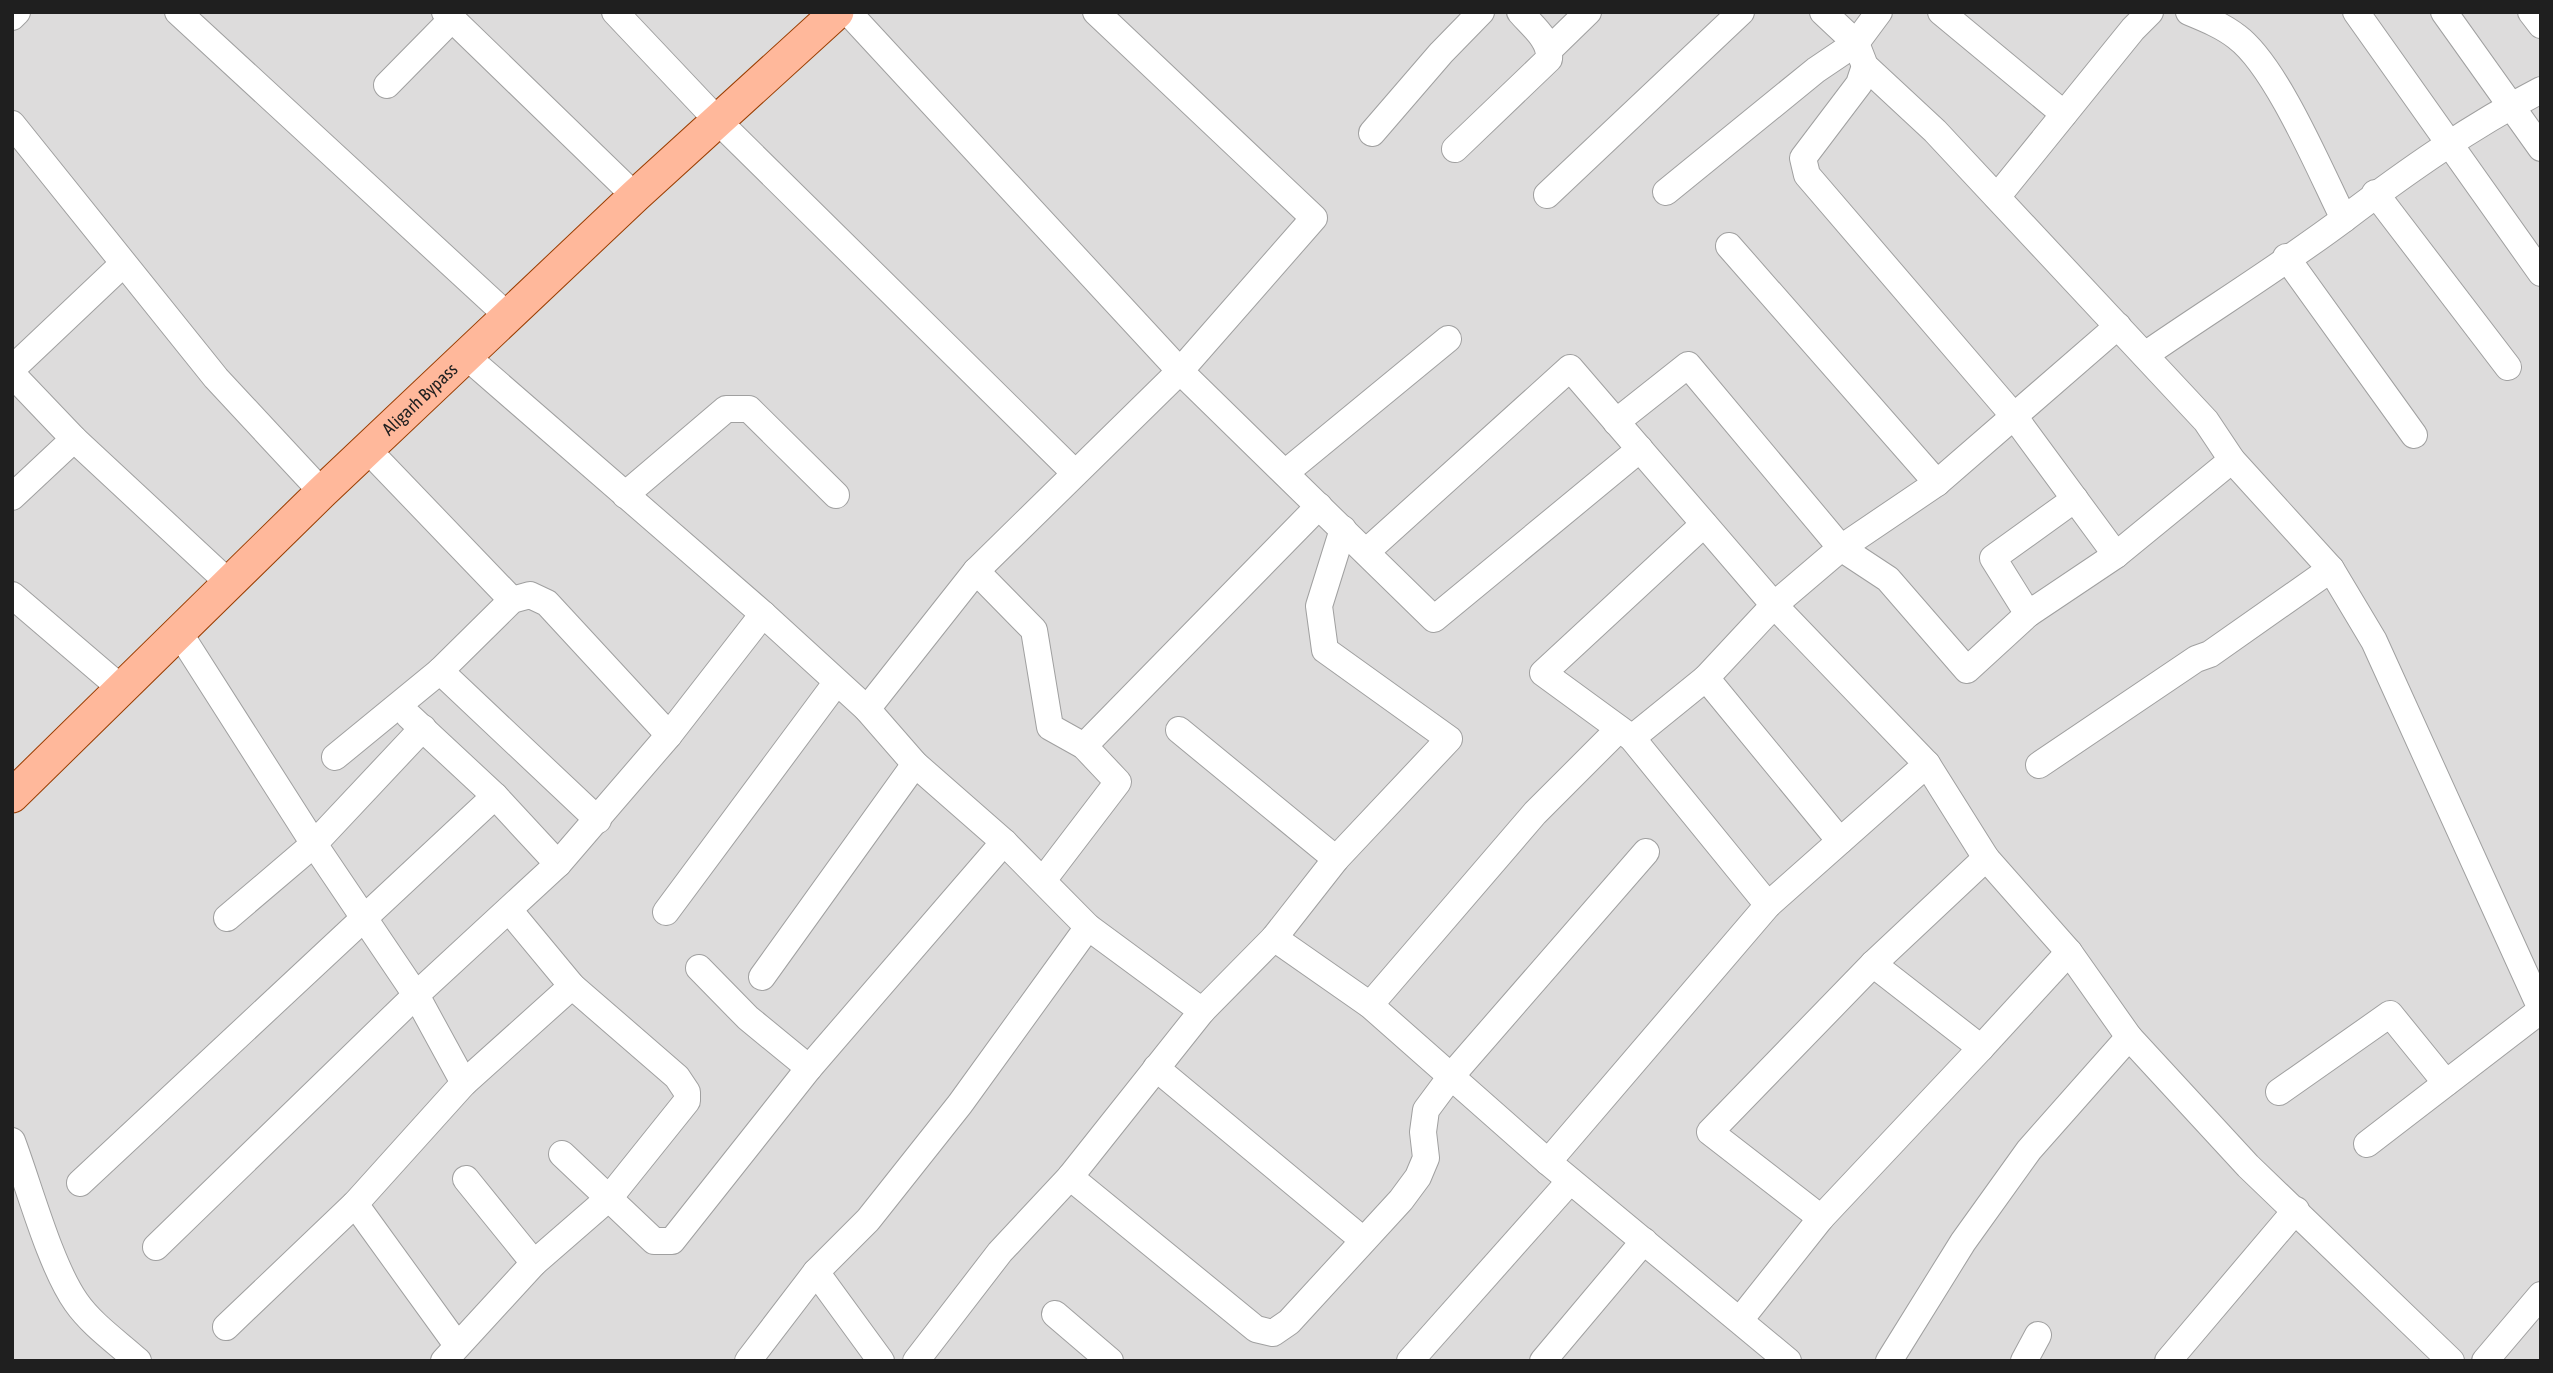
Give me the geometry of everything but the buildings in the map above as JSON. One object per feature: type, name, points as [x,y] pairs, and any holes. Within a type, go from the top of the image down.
[{"type":"main road","name":"Aligarh Bypass","points":[[12,796],[322,492],[635,196],[837,12]]},
{"type":"street","points":[[12,17],[17,12]]},
{"type":"street","points":[[178,12],[509,317]]},
{"type":"street","points":[[615,12],[718,121],[1076,473]]},
{"type":"street","points":[[848,12],[1180,371],[1434,619],[1640,449]]},
{"type":"street","points":[[1372,133],[1441,52],[1481,12]]},
{"type":"street","points":[[1520,12],[1550,49]]},
{"type":"street","points":[[1455,149],[1540,70],[1549,59],[1550,49],[1588,12]]},
{"type":"street","points":[[1547,195],[1741,12]]},
{"type":"street","points":[[1823,12],[2206,421],[2232,460],[2331,569],[2374,641],[2541,1009],[2367,1144]]},
{"type":"street","points":[[1879,12],[1861,54],[1859,84],[1803,159],[1807,175],[2013,415],[2116,555]]},
{"type":"street","points":[[1941,12],[2064,114]]},
{"type":"street","points":[[1997,197],[2150,12]]},
{"type":"street","points":[[2189,12],[2239,38],[2263,67],[2301,131],[2344,219]]},
{"type":"street","points":[[2356,12],[2541,273]]},
{"type":"street","points":[[2444,12],[2509,107],[2541,148]]},
{"type":"street","points":[[2532,12],[2541,25]]},
{"type":"street","points":[[387,85],[449,16],[635,196]]},
{"type":"street","points":[[867,709],[976,570],[1180,371],[1314,218],[1115,18]]},
{"type":"street","points":[[1666,192],[1816,70],[1861,54]]},
{"type":"street","points":[[2145,355],[2344,219],[2375,193],[2509,107],[2541,90]]},
{"type":"street","points":[[12,124],[216,378],[322,492]]},
{"type":"street","points":[[2375,193],[2508,367]]},
{"type":"street","points":[[1729,246],[1937,483]]},
{"type":"street","points":[[2286,257],[2414,435]]},
{"type":"street","points":[[12,369],[123,264]]},
{"type":"street","points":[[1370,1004],[1535,813],[1625,733],[1706,678],[1774,605],[1842,548],[1937,483],[2118,326]]},
{"type":"street","points":[[1285,473],[1448,339]]},
{"type":"street","points":[[467,357],[763,614],[867,709],[915,764],[1044,879],[1088,928],[1202,1012]]},
{"type":"street","points":[[1616,422],[1688,365],[1842,548],[1888,579],[1967,670],[2028,614],[2116,555],[2232,460]]},
{"type":"street","points":[[1366,551],[1570,368],[1774,605],[1927,764],[1986,858],[2069,952],[2129,1037],[2248,1166],[2451,1361]]},
{"type":"street","points":[[12,374],[74,439],[230,584]]},
{"type":"street","points":[[625,495],[726,409],[737,407],[749,410],[836,495]]},
{"type":"street","points":[[12,497],[74,439]]},
{"type":"street","points":[[368,449],[512,600]]},
{"type":"street","points":[[2028,614],[1993,558],[2075,499]]},
{"type":"street","points":[[1084,746],[1319,506]]},
{"type":"street","points":[[1704,524],[1543,673],[1625,733],[1768,905]]},
{"type":"street","points":[[916,1361],[1000,1252],[1070,1177],[1202,1012],[1274,938],[1336,859],[1449,738],[1325,650],[1319,606],[1343,528]]},
{"type":"street","points":[[2039,765],[2196,659],[2210,654],[2331,569]]},
{"type":"street","points":[[976,570],[1034,630],[1050,727],[1084,746],[1118,782],[1044,879]]},
{"type":"street","points":[[12,595],[123,690]]},
{"type":"street","points":[[335,757],[440,671],[512,600],[530,595],[547,603],[669,735]]},
{"type":"street","points":[[156,1247],[416,995],[558,864],[669,735],[763,614]]},
{"type":"street","points":[[180,634],[314,844],[416,995],[464,1083]]},
{"type":"street","points":[[440,671],[598,820]]},
{"type":"street","points":[[1706,678],[1840,841]]},
{"type":"street","points":[[666,912],[836,683]]},
{"type":"street","points":[[397,706],[495,796],[558,864]]},
{"type":"street","points":[[227,918],[314,844],[423,728]]},
{"type":"street","points":[[1179,730],[1336,859]]},
{"type":"street","points":[[762,977],[915,764]]},
{"type":"street","points":[[1548,1162],[1768,905],[1927,764]]},
{"type":"street","points":[[79,1183],[495,796]]},
{"type":"street","points":[[562,1154],[654,1241],[672,1241],[809,1068],[1004,842]]},
{"type":"street","points":[[1070,1177],[1256,1329],[1273,1333],[1289,1322],[1401,1200],[1418,1177],[1426,1158],[1423,1132],[1426,1110],[1452,1075],[1646,852]]},
{"type":"street","points":[[1821,1219],[1710,1132],[1873,964],[1986,858]]},
{"type":"street","points":[[355,1204],[450,1353],[534,1263],[610,1197],[684,1107],[687,1092],[677,1077],[572,986],[509,910]]},
{"type":"street","points":[[748,1361],[816,1272],[868,1220],[943,1125],[1088,928]]},
{"type":"street","points":[[1274,938],[1370,1004],[1570,1181],[1788,1361]]},
{"type":"street","points":[[1740,1320],[1821,1219],[2069,952]]},
{"type":"street","points":[[1873,964],[1981,1048]]},
{"type":"street","points":[[699,968],[748,1018],[809,1068]]},
{"type":"street","points":[[226,1327],[355,1204],[464,1083],[572,986]]},
{"type":"street","points":[[2279,1093],[2390,1014],[2446,1083]]},
{"type":"street","points":[[1889,1361],[1963,1242],[2029,1150],[2129,1037]]},
{"type":"street","points":[[1157,1068],[1363,1240]]},
{"type":"street","points":[[12,1141],[59,1267],[75,1300],[91,1320],[138,1361]]},
{"type":"street","points":[[466,1179],[534,1263]]},
{"type":"street","points":[[1410,1361],[1570,1181]]},
{"type":"street","points":[[2168,1361],[2296,1210]]},
{"type":"street","points":[[1543,1361],[1644,1241]]},
{"type":"street","points":[[816,1272],[872,1357]]},
{"type":"street","points":[[2485,1361],[2541,1295]]},
{"type":"street","points":[[1055,1314],[1110,1361]]},
{"type":"street","points":[[2024,1361],[2038,1335]]},
{"type":"shaded area","points":[[12,12],[2541,12],[2541,1361],[12,1361]]}]
